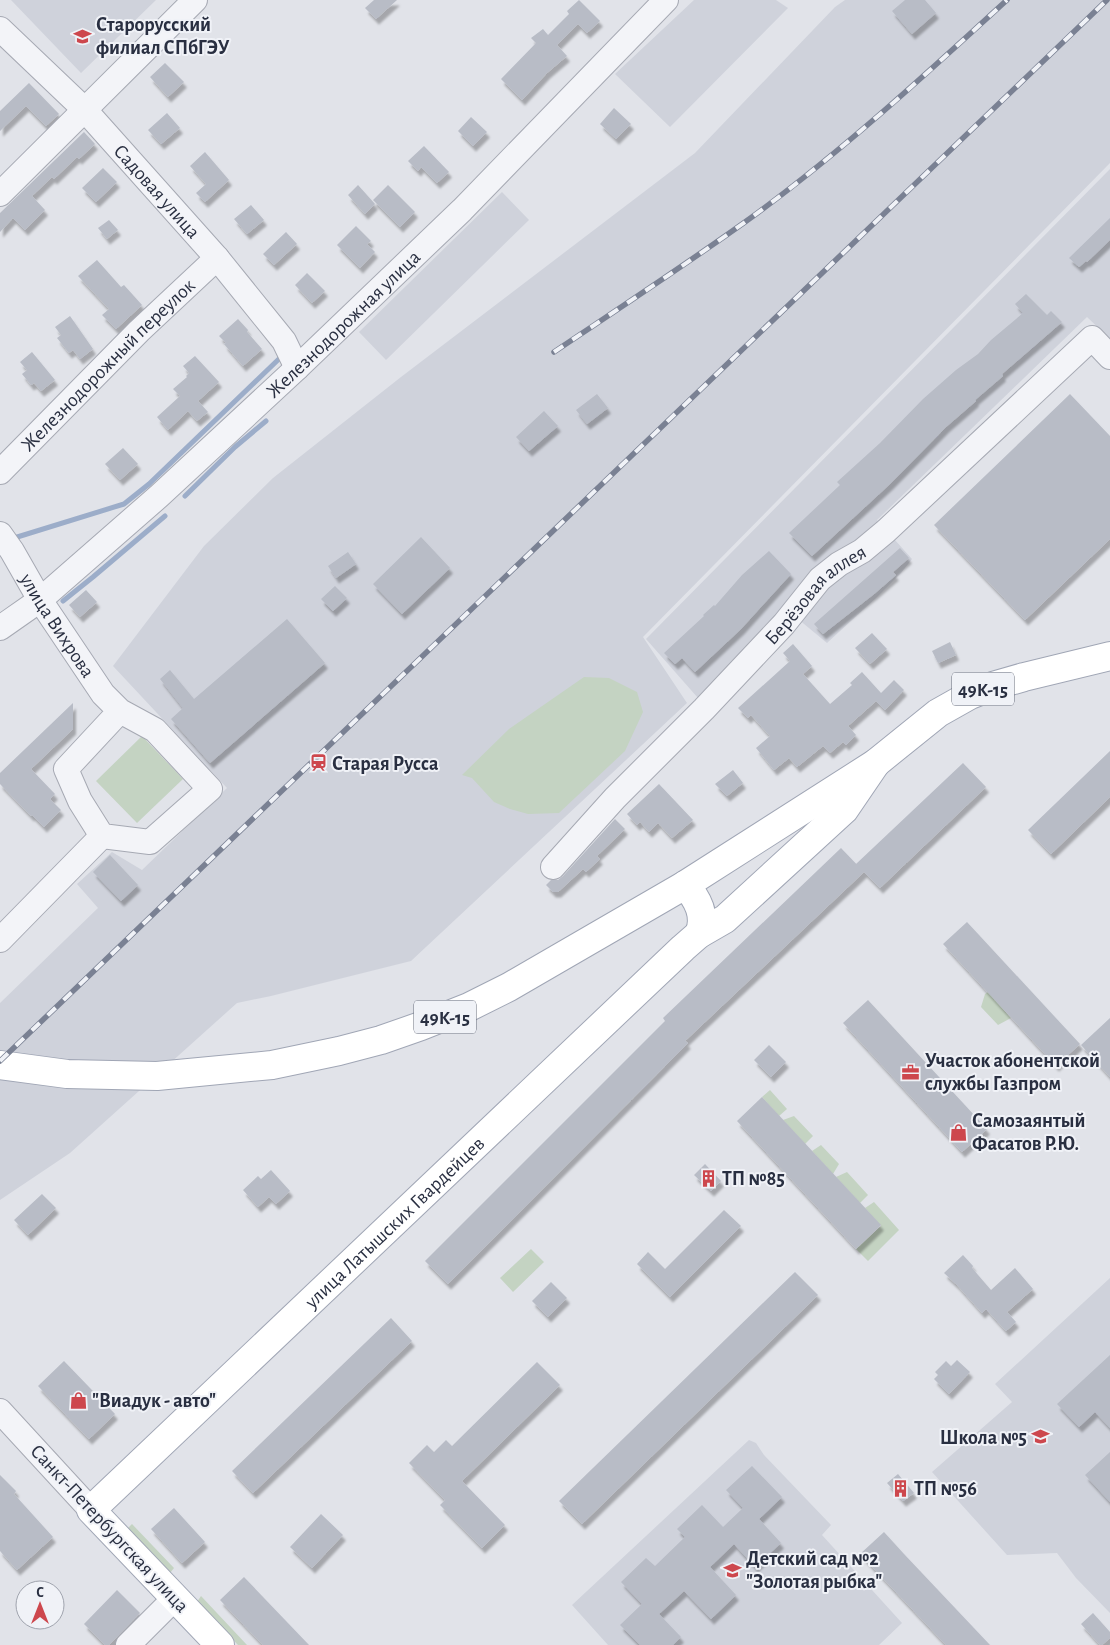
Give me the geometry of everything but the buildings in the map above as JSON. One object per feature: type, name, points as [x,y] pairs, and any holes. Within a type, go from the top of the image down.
[{"type":"main road","name":"49К-15","points":[[0,1065],[66,1074],[157,1076],[272,1064],[340,1051],[381,1040],[421,1026],[469,1007],[509,987],[685,885],[876,764],[938,713],[970,694],[1024,676],[1110,656]]},
{"type":"main road","name":"улица Латышских Гвардейцев","points":[[92,1510],[698,934],[725,919],[844,810],[876,764]]},
{"type":"main road","points":[[685,885],[699,904],[702,921],[698,934]]},
{"type":"main road","name":"Санкт-Петербургская улица","points":[[92,1510],[220,1645]]},
{"type":"street","points":[[0,194],[196,0]]},
{"type":"street","name":"Железнодорожная улица","points":[[0,628],[40,600],[160,496],[297,368],[462,210],[666,0]]},
{"type":"street","name":"Садовая улица","points":[[0,29],[84,109],[217,258],[284,341],[297,368]]},
{"type":"street","name":"Железнодорожный переулок","points":[[0,472],[138,331],[217,258]]},
{"type":"street","name":"Берёзовая аллея","points":[[553,867],[615,798],[704,710],[771,638],[820,580],[839,564],[862,551],[886,531],[1092,338],[1110,357]]},
{"type":"street","name":"улица Вихрова","points":[[0,534],[40,600],[103,694],[120,711]]},
{"type":"street","points":[[120,711],[155,730],[210,789],[150,842],[102,836],[80,801],[66,769],[120,711]]},
{"type":"street","points":[[0,940],[102,836]]},
{"type":"street","name":"Санкт-Петербургская улица","points":[[0,1411],[92,1510]]},
{"type":"street","points":[[128,1645],[175,1598]]},
{"type":"shaded area","name":"Старорусский филиал СПбГЭУ","points":[[11,0],[156,0],[81,73]]},
{"type":"shaded area","points":[[694,0],[776,0],[788,8],[670,127],[615,74]]},
{"type":"shaded area","points":[[845,0],[1110,0],[1110,163],[643,637],[687,703],[411,961],[237,1003],[70,1153],[0,1200],[0,1003],[98,908],[77,884],[112,852],[142,870],[227,788],[113,666],[204,546],[273,478],[401,377],[695,153],[835,7]]},
{"type":"shaded area","points":[[1110,169],[1110,339],[1087,317],[877,520],[912,559],[876,598],[827,643],[786,609],[698,698],[646,639]]},
{"type":"shaded area","points":[[502,192],[529,220],[386,360],[359,332]]},
{"type":"shaded area","name":"Школа №5","points":[[1110,1278],[1110,1613],[1076,1578],[1057,1553],[1007,1555],[932,1472],[1012,1402],[995,1384]]},
{"type":"shaded area","name":"Детский сад №2 \"Золотая рыбка\"","points":[[749,1440],[756,1443],[764,1455],[831,1525],[822,1535],[902,1623],[879,1645],[608,1645],[572,1605]]},
{"type":"green space","points":[[584,677],[609,678],[637,692],[643,712],[625,751],[559,813],[528,814],[510,809],[494,802],[472,778],[462,775],[509,729]]},
{"type":"green space","points":[[142,736],[183,779],[137,823],[96,781]]},
{"type":"green space","points":[[988,992],[1011,1018],[998,1025],[981,1007],[985,994]]},
{"type":"green space","points":[[770,1090],[787,1109],[779,1116],[762,1097]]},
{"type":"green space","points":[[794,1116],[813,1136],[805,1144],[783,1120]]},
{"type":"green space","points":[[821,1145],[839,1164],[833,1174],[812,1151]]},
{"type":"green space","points":[[847,1172],[868,1195],[860,1203],[836,1177]]},
{"type":"green space","points":[[874,1202],[899,1230],[868,1261],[856,1249],[881,1226],[865,1208]]},
{"type":"green space","points":[[531,1249],[544,1262],[513,1292],[500,1278]]},
{"type":"green space","points":[[132,1524],[174,1568],[170,1573],[128,1528]]},
{"type":"green space","points":[[201,1596],[247,1645],[238,1645],[197,1602]]},
{"type":"waterway","points":[[14,538],[124,504],[149,484],[282,356]]},
{"type":"waterway","points":[[185,496],[235,447],[266,421]]},
{"type":"waterway","points":[[63,601],[165,516]]},
{"type":"railway","points":[[554,352],[698,255],[780,196],[847,143],[1007,0]]},
{"type":"railway","points":[[0,1061],[1107,0]]},
{"type":"place","name":"Старорусский филиал СПбГЭУ","points":[[82,36]]},
{"type":"place","name":"Старая Русса","points":[[318,763]]},
{"type":"place","name":"Участок абонентской службы Газпром","points":[[911,1072]]},
{"type":"place","name":"Самозаянтый Фасатов Р.Ю.","points":[[958,1132]]},
{"type":"place","name":"ТП №85","points":[[708,1178]]},
{"type":"place","name":"\"Виадук - авто\"","points":[[78,1400]]},
{"type":"place","name":"Школа №5","points":[[1041,1437]]},
{"type":"place","name":"ТП №56","points":[[900,1488]]},
{"type":"place","name":"Детский сад №2 \"Золотая рыбка\"","points":[[732,1570]]}]
